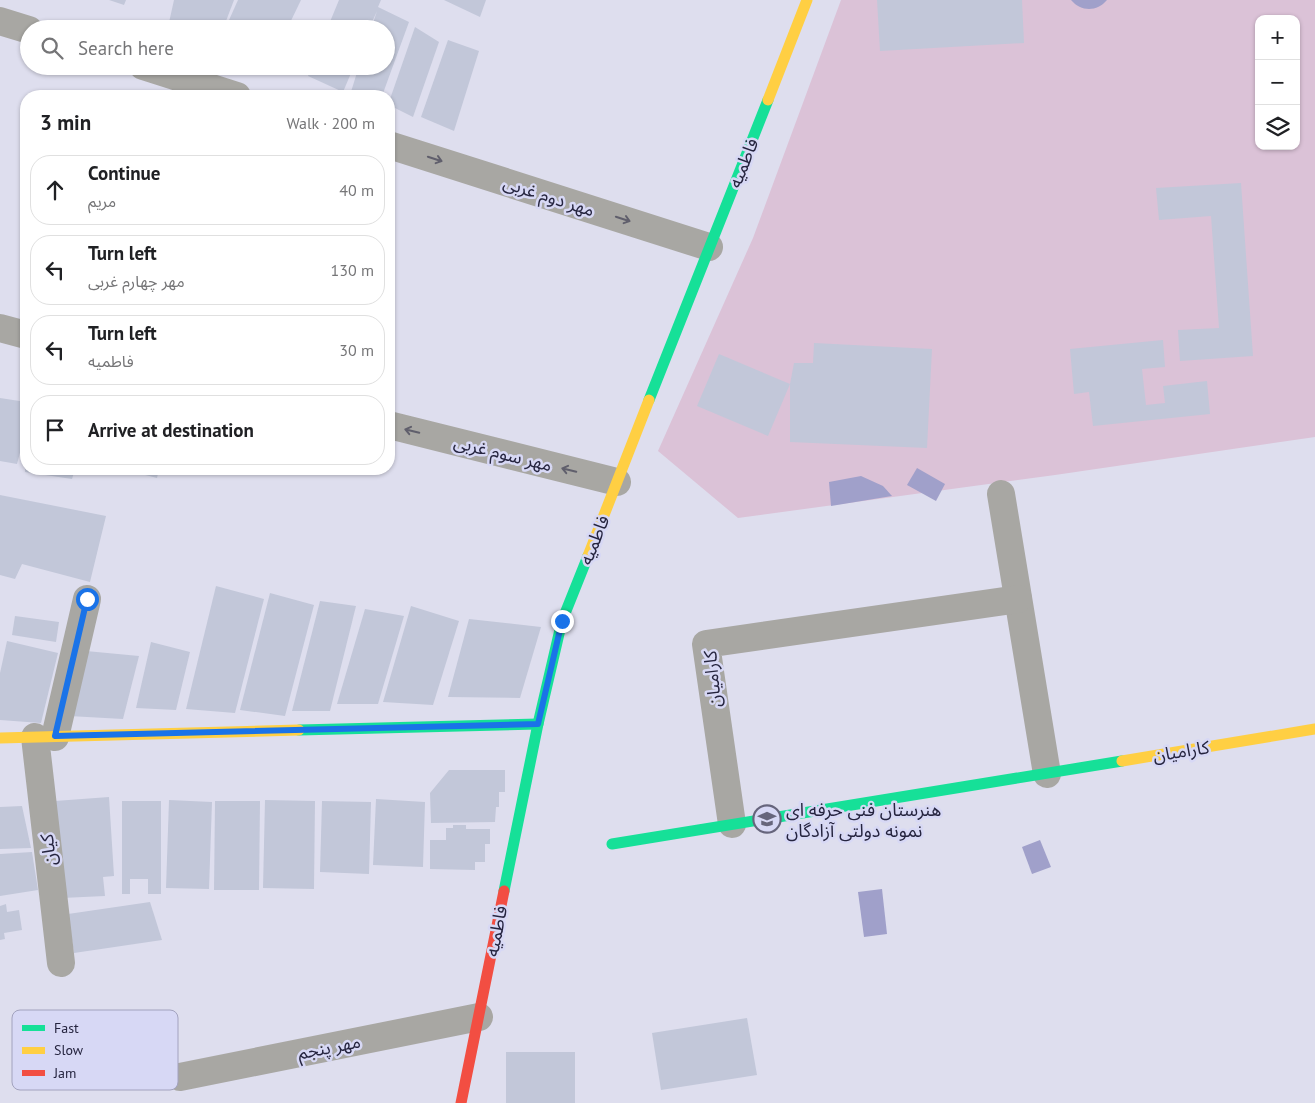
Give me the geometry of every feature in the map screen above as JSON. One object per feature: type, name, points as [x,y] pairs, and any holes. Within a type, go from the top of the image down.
[{"type":"street","name":"فاطمیه","points":[[461,1103],[538,724],[562,621],[807,0]]},
{"type":"street","points":[[0,21],[20,27]]},
{"type":"street","points":[[171,75],[218,90]]},
{"type":"street","name":"مهر دوم غربی","points":[[395,146],[710,247]]},
{"type":"street","points":[[0,328],[20,333]]},
{"type":"street","name":"مهر سوم غربی","points":[[395,426],[617,482]]},
{"type":"street","points":[[1001,494],[1047,774]]},
{"type":"street","name":"کیان","points":[[61,963],[45,737],[87,599]]},
{"type":"street","name":"کارامیان","points":[[1018,599],[706,644],[732,824],[1315,729]]},
{"type":"street","points":[[0,738],[538,724]]},
{"type":"street","points":[[612,844],[732,824]]},
{"type":"street","name":"مهر پنجم","points":[[180,1077],[478,1018]]},
{"type":"shaded area","points":[[841,0],[1315,0],[1315,437],[738,518],[658,451],[753,238]]},
{"type":"water","points":[[1071,0],[1107,0],[1099,7],[1089,9],[1079,7]]},
{"type":"water","points":[[917,468],[945,484],[936,501],[907,485]]},
{"type":"water","points":[[861,476],[883,486],[892,496],[831,506],[829,482]]},
{"type":"water","points":[[1040,840],[1051,867],[1032,874],[1022,847]]},
{"type":"water","points":[[882,889],[887,934],[864,937],[858,892]]},
{"type":"building","points":[[109,0],[126,0],[124,5]]},
{"type":"building","points":[[174,0],[234,0],[226,20],[170,20]]},
{"type":"building","points":[[238,0],[301,0],[291,20],[229,20]]},
{"type":"building","points":[[339,0],[381,0],[378,7],[409,22],[395,60],[395,20],[374,20],[377,11],[373,20],[331,20]]},
{"type":"building","points":[[444,0],[486,0],[480,17]]},
{"type":"building","points":[[877,0],[1022,0],[1024,43],[880,51]]},
{"type":"building","points":[[415,27],[439,42],[413,117],[395,108],[395,90],[393,90]]},
{"type":"building","points":[[448,40],[479,51],[454,131],[421,117]]},
{"type":"building","points":[[350,75],[344,90],[339,90],[308,76]]},
{"type":"building","points":[[356,75],[390,75],[384,90],[352,90]]},
{"type":"building","points":[[1241,183],[1253,356],[1180,361],[1178,330],[1219,328],[1211,216],[1159,220],[1156,188]]},
{"type":"building","points":[[1163,340],[1165,367],[1142,369],[1146,405],[1165,403],[1163,386],[1207,381],[1210,414],[1093,426],[1089,392],[1074,394],[1070,349]]},
{"type":"building","points":[[814,343],[932,349],[927,448],[790,442],[790,384],[794,363],[813,363]]},
{"type":"building","points":[[719,354],[790,384],[768,436],[697,406]]},
{"type":"building","points":[[0,398],[20,401],[20,453],[17,464],[0,461]]},
{"type":"building","points":[[45,475],[73,475],[72,479]]},
{"type":"building","points":[[145,475],[158,475],[157,478]]},
{"type":"building","points":[[0,495],[106,516],[90,582],[22,564],[15,579],[0,575]]},
{"type":"building","points":[[216,586],[264,599],[235,713],[186,709]]},
{"type":"building","points":[[270,593],[314,605],[285,716],[240,710]]},
{"type":"building","points":[[320,601],[356,606],[330,711],[292,711]]},
{"type":"building","points":[[411,606],[459,621],[433,705],[383,702]]},
{"type":"building","points":[[365,609],[404,616],[378,704],[337,704]]},
{"type":"building","points":[[15,616],[59,622],[56,642],[12,635]]},
{"type":"building","points":[[469,619],[541,627],[520,698],[448,697]]},
{"type":"building","points":[[7,641],[58,653],[41,723],[0,720],[0,673]]},
{"type":"building","points":[[151,642],[190,652],[176,710],[136,708]]},
{"type":"building","points":[[86,651],[139,656],[123,719],[69,716]]},
{"type":"building","points":[[449,770],[505,770],[505,792],[499,792],[499,807],[496,807],[495,822],[431,823],[430,793]]},
{"type":"building","points":[[109,797],[114,876],[103,877],[105,896],[62,898],[55,801]]},
{"type":"building","points":[[376,799],[425,802],[423,867],[373,865]]},
{"type":"building","points":[[169,800],[212,802],[209,889],[166,888]]},
{"type":"building","points":[[265,800],[315,801],[314,889],[263,888]]},
{"type":"building","points":[[122,801],[161,801],[161,894],[148,894],[148,879],[130,879],[130,894],[122,894]]},
{"type":"building","points":[[215,801],[260,801],[259,890],[214,890]]},
{"type":"building","points":[[322,801],[371,802],[369,874],[320,872]]},
{"type":"building","points":[[22,806],[31,848],[0,849],[0,807]]},
{"type":"building","points":[[453,825],[466,825],[466,829],[490,829],[490,844],[485,844],[485,862],[475,862],[475,870],[430,869],[430,840],[446,840],[446,828],[453,828]]},
{"type":"building","points":[[32,852],[38,890],[0,896],[0,854]]},
{"type":"building","points":[[150,902],[162,940],[74,953],[68,914]]},
{"type":"building","points":[[6,904],[7,912],[19,910],[22,930],[4,933],[5,939],[0,940],[0,906]]},
{"type":"building","points":[[747,1018],[757,1075],[661,1090],[652,1033]]},
{"type":"building","points":[[506,1052],[575,1052],[575,1103],[506,1103]]},
{"type":"traffic: fast","points":[[649,400],[768,100]]},
{"type":"traffic: fast","points":[[504,891],[538,724],[562,621],[588,556]]},
{"type":"traffic: fast","points":[[299,730],[538,724]]},
{"type":"traffic: fast","points":[[612,844],[1122,761]]},
{"type":"traffic: slow","points":[[768,100],[807,0]]},
{"type":"traffic: slow","points":[[588,556],[649,400]]},
{"type":"traffic: slow","points":[[1122,761],[1315,729]]},
{"type":"traffic: slow","points":[[0,738],[299,730]]},
{"type":"traffic: jam","points":[[461,1103],[504,891]]},
{"type":"place","name":"هنرستان فنی حرفه ای نمونه دولتی آزادگان","points":[[767,819]]},
{"type":"route","points":[[87,599],[55,736],[538,724],[562,621]]}]
